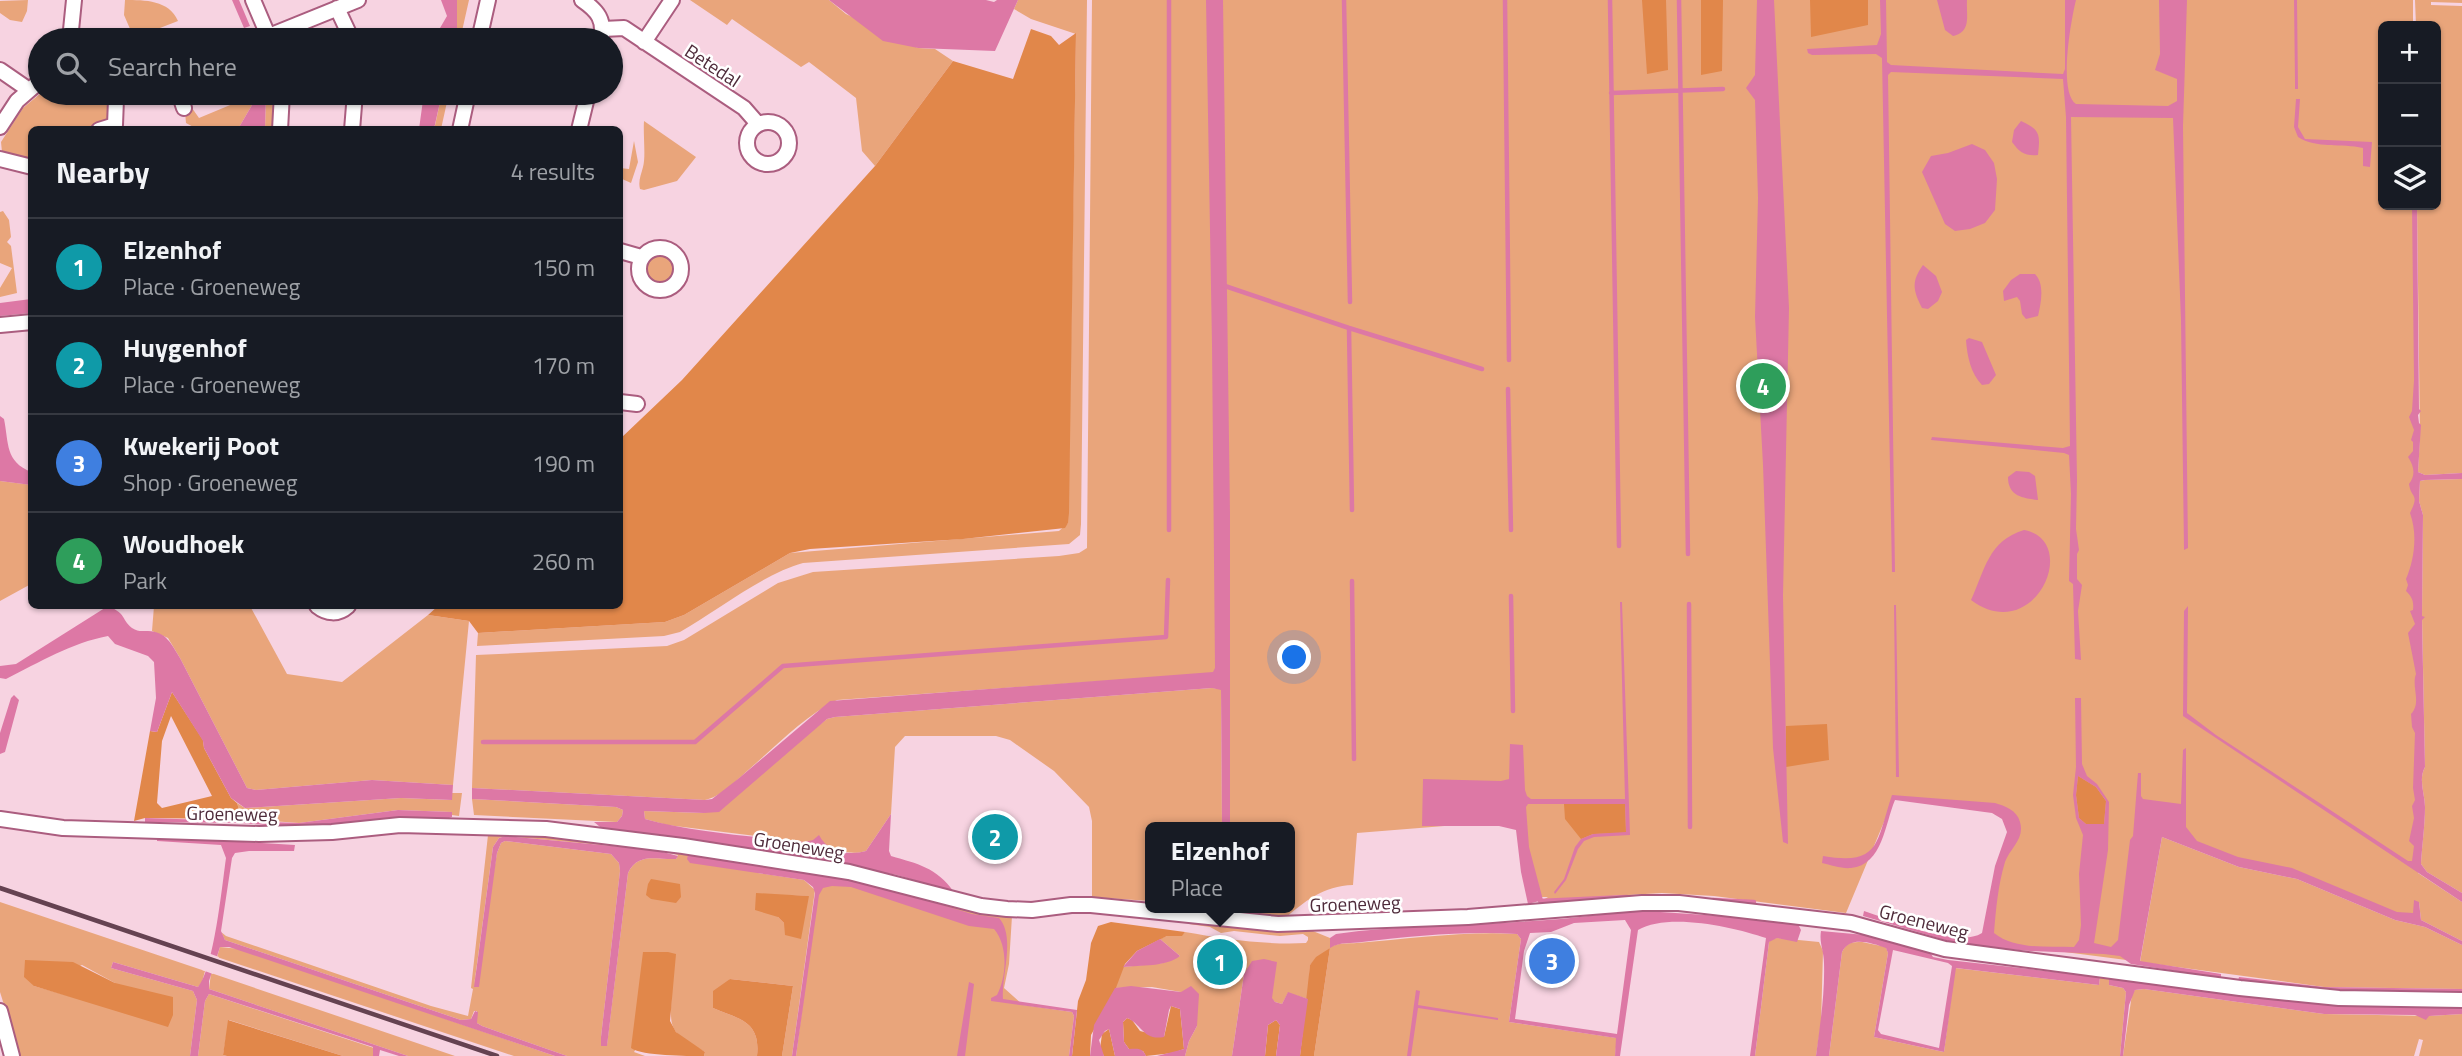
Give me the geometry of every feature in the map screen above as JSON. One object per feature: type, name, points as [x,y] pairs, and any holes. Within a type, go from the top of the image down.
[{"type":"street","points":[[71,28],[74,0]]},
{"type":"street","points":[[253,0],[262,28]]},
{"type":"street","points":[[287,28],[328,7],[358,0]]},
{"type":"street","points":[[482,28],[488,0]]},
{"type":"street","name":"Betedal","points":[[582,0],[601,17],[602,28]]},
{"type":"street","points":[[644,42],[672,0]]},
{"type":"street","points":[[328,7],[343,28]]},
{"type":"street","name":"Betedal","points":[[623,28],[744,108],[758,124]]},
{"type":"street","points":[[0,70],[28,83]]},
{"type":"street","points":[[0,127],[17,102],[28,92]]},
{"type":"street","points":[[111,126],[115,125],[113,105]]},
{"type":"street","points":[[280,126],[281,105]]},
{"type":"street","points":[[352,126],[354,105]]},
{"type":"street","points":[[461,126],[465,105]]},
{"type":"street","points":[[580,126],[585,105]]},
{"type":"street","points":[[0,159],[28,166]]},
{"type":"street","points":[[623,252],[641,257]]},
{"type":"street","points":[[0,325],[28,322]]},
{"type":"street","points":[[623,402],[637,404]]},
{"type":"street","points":[[323,609],[329,612],[343,609]]},
{"type":"street","name":"Groeneweg","points":[[0,820],[63,828],[260,834],[332,832],[400,825],[546,829],[732,853],[849,872],[981,906],[1032,910],[1091,905],[1145,911]]},
{"type":"street","name":"Groeneweg","points":[[1166,913],[1278,925],[1468,917],[1642,903],[1679,903],[1851,923],[1945,949],[2240,988],[2339,998],[2462,1000]]},
{"type":"street","points":[[0,1010],[12,1056]]},
{"type":"shaded area","points":[[28,0],[22,22],[10,20],[0,13],[0,1]]},
{"type":"shaded area","points":[[125,0],[148,1],[169,9],[178,21],[160,28],[130,28],[124,15]]},
{"type":"shaded area","points":[[232,0],[239,0],[250,26],[244,28]]},
{"type":"shaded area","points":[[441,0],[457,0],[457,28],[440,28],[447,16]]},
{"type":"shaded area","points":[[457,0],[469,0],[463,28],[457,28]]},
{"type":"shaded area","points":[[690,0],[829,0],[846,14],[918,48],[935,49],[953,61],[875,166],[862,151],[856,98],[809,62],[801,67],[732,19],[727,25]]},
{"type":"shaded area","points":[[829,0],[1018,0],[995,51],[918,48],[883,41]]},
{"type":"shaded area","points":[[1018,0],[1087,0],[1080,535],[1069,544],[803,563],[772,575],[680,632],[664,636],[477,646],[478,633],[665,622],[684,615],[790,553],[1059,531],[1068,523],[1076,34],[1031,19],[1014,9]]},
{"type":"shaded area","points":[[1092,0],[2413,0],[2413,21],[2378,21],[2378,210],[2414,210],[2418,873],[2462,902],[2462,941],[2421,920],[2419,902],[2413,919],[2386,911],[2305,876],[2223,855],[2158,827],[2134,961],[1988,942],[1998,877],[2013,820],[1992,808],[1894,798],[1846,913],[1714,896],[1662,893],[1543,900],[1548,897],[1532,897],[1519,820],[1357,833],[1353,885],[1332,888],[1295,910],[1295,822],[1226,822],[1224,682],[1118,680],[837,700],[801,724],[727,789],[705,800],[472,788],[476,655],[667,646],[684,640],[778,583],[813,572],[1079,553],[1087,548]]},
{"type":"shaded area","points":[[1206,0],[1223,0],[1230,513],[1230,822],[1222,822],[1221,690],[1212,688],[835,717],[827,719],[719,812],[644,811],[645,819],[704,831],[804,842],[819,835],[833,849],[853,853],[866,851],[891,814],[891,856],[918,864],[933,872],[954,892],[897,875],[865,869],[605,831],[594,822],[617,822],[623,810],[616,807],[472,799],[472,788],[712,799],[830,701],[1213,672],[1212,344]]},
{"type":"shaded area","points":[[1642,0],[1666,0],[1668,70],[1647,74]]},
{"type":"shaded area","points":[[1701,0],[1723,0],[1722,71],[1701,75]]},
{"type":"shaded area","points":[[1757,0],[1774,0],[1789,308],[1783,596],[1788,844],[1783,842],[1773,748],[1755,317],[1758,198],[1755,100],[1746,88],[1755,75]]},
{"type":"shaded area","points":[[1810,0],[1868,0],[1868,25],[1811,37]]},
{"type":"shaded area","points":[[1880,0],[1886,0],[1887,62],[1891,65],[2063,74],[2065,0],[2076,0],[2067,71],[2071,97],[2076,104],[2168,106],[2177,101],[2177,79],[2155,70],[2160,54],[2159,0],[2187,0],[2183,126],[2188,548],[2184,550],[2181,320],[2173,118],[2071,117],[2076,529],[2079,550],[2077,579],[2082,585],[2078,611],[2081,660],[2075,659],[2073,584],[2069,581],[2069,455],[1931,440],[1932,437],[2063,448],[2070,446],[2066,117],[2063,79],[1891,72],[1888,75],[1895,572],[1892,572],[1882,58],[1876,54],[1812,55],[1807,49],[1877,45],[1881,34]]},
{"type":"shaded area","points":[[1937,0],[1967,0],[1966,27],[1959,34],[1953,36],[1945,30]]},
{"type":"shaded area","points":[[2294,0],[2297,0],[2298,89],[2295,89]]},
{"type":"shaded area","points":[[2415,0],[2462,0],[2462,3],[2431,2],[2431,5],[2462,6],[2462,473],[2425,475],[2418,472],[2420,436],[2417,210],[2441,210],[2441,21],[2416,21]]},
{"type":"shaded area","points":[[1031,29],[1051,36],[1059,45],[1076,33],[1069,513],[1065,528],[963,539],[810,549],[790,553],[684,615],[665,622],[478,633],[469,621],[428,615],[435,609],[623,609],[623,436],[682,380],[875,166],[953,61],[1013,79]]},
{"type":"shaded area","points":[[2296,99],[2300,99],[2298,127],[2305,139],[2372,142],[2370,167],[2363,166],[2363,148],[2313,143],[2298,137],[2294,127]]},
{"type":"shaded area","points":[[28,104],[114,106],[110,121],[98,126],[28,126],[28,160],[2,152],[1,142]]},
{"type":"shaded area","points":[[230,105],[252,105],[240,126],[192,126],[186,123],[185,112],[192,108],[199,118]]},
{"type":"shaded area","points":[[252,105],[266,105],[265,126],[240,126]]},
{"type":"shaded area","points":[[266,105],[273,105],[272,126],[265,126]]},
{"type":"shaded area","points":[[422,105],[439,105],[435,126],[419,126]]},
{"type":"shaded area","points":[[439,105],[446,105],[442,126],[435,126]]},
{"type":"shaded area","points":[[644,121],[696,157],[677,181],[644,190],[640,189],[639,183],[644,163]]},
{"type":"shaded area","points":[[2021,121],[2038,134],[2038,155],[2023,153],[2012,142],[2014,130]]},
{"type":"shaded area","points":[[634,141],[638,162],[631,183],[623,179],[623,168],[629,169]]},
{"type":"shaded area","points":[[1972,144],[1985,150],[1994,163],[1997,179],[1995,210],[1985,223],[1955,231],[1945,224],[1922,172],[1931,156]]},
{"type":"shaded area","points":[[2412,210],[2417,210],[2421,411],[2418,415],[2421,425],[2418,472],[2425,475],[2462,473],[2462,479],[2420,481],[2419,501],[2423,515],[2422,616],[2425,617],[2422,620],[2425,767],[2422,782],[2425,807],[2421,864],[2427,872],[2462,893],[2462,902],[2183,716],[2184,611],[2188,606],[2187,713],[2216,735],[2408,861],[2412,861],[2414,846],[2409,841],[2415,800],[2415,733],[2411,714],[2416,705],[2416,674],[2408,633],[2415,624],[2410,611],[2413,610],[2413,604],[2406,591],[2406,579],[2413,556],[2414,539],[2410,513],[2415,499],[2409,484],[2413,471],[2408,457],[2413,451],[2411,440],[2414,430],[2409,417],[2412,411]]},
{"type":"shaded area","points":[[3,211],[9,220],[11,237],[7,242],[11,246],[17,293],[0,297],[0,288],[12,268],[0,263],[0,212]]},
{"type":"shaded area","points":[[660,253],[671,258],[676,269],[671,280],[660,285],[649,280],[644,269],[649,258]]},
{"type":"shaded area","points":[[1923,265],[1936,276],[1942,292],[1938,301],[1928,309],[1922,308],[1915,286]]},
{"type":"shaded area","points":[[2020,274],[2035,274],[2038,278],[2041,294],[2038,316],[2026,319],[2017,297],[2004,301],[2003,291],[2011,280]]},
{"type":"shaded area","points":[[28,299],[28,313],[0,316],[0,303]]},
{"type":"shaded area","points":[[1969,338],[1982,342],[1996,375],[1989,384],[1982,385],[1972,370],[1966,340]]},
{"type":"shaded area","points":[[0,416],[4,419],[12,457],[28,470],[28,485],[0,481]]},
{"type":"shaded area","points":[[2016,471],[2029,472],[2035,476],[2038,500],[2021,497],[2013,492],[2008,477]]},
{"type":"shaded area","points":[[2462,479],[2462,893],[2427,872],[2421,864],[2425,807],[2422,777],[2425,767],[2423,515],[2419,501],[2420,481]]},
{"type":"shaded area","points":[[0,481],[28,484],[28,586],[0,601]]},
{"type":"shaded area","points":[[2024,530],[2041,538],[2049,552],[2049,569],[2043,587],[2031,601],[2014,610],[1994,611],[1971,600],[1995,549],[2002,541]]},
{"type":"shaded area","points":[[1620,602],[1630,835],[1594,837],[1584,841],[1566,880],[1555,894],[1581,839],[1593,834],[1626,832],[1625,804],[1528,804],[1529,847],[1543,900],[1528,904],[1516,830],[1499,826],[1422,826],[1423,779],[1509,779],[1510,744],[1523,745],[1525,790],[1531,799],[1625,799]]},
{"type":"shaded area","points":[[1896,605],[1899,777],[1896,777]]},
{"type":"shaded area","points":[[103,609],[113,609],[134,629],[159,633],[171,644],[247,788],[256,790],[372,780],[453,785],[452,800],[401,798],[245,808],[231,798],[204,748],[203,741],[172,692],[157,732],[150,731],[156,698],[154,662],[148,656],[115,644],[108,636],[68,648],[6,679],[0,678],[0,666],[16,664]]},
{"type":"shaded area","points":[[154,609],[252,609],[287,674],[342,682],[428,615],[469,621],[453,785],[372,780],[256,790],[247,788],[168,638],[152,631]]},
{"type":"shaded area","points":[[1221,689],[1222,822],[1145,822],[1145,901],[1092,897],[1092,821],[1089,807],[1054,771],[1010,740],[996,736],[905,736],[895,747],[891,814],[866,851],[840,851],[819,843],[667,825],[645,819],[644,811],[704,813],[827,719]]},
{"type":"shaded area","points":[[172,692],[203,740],[204,748],[231,798],[237,803],[242,819],[145,818],[134,821],[150,731],[157,732]],"holes":[[[171,716],[212,796],[162,808],[157,803],[162,741]]]},
{"type":"shaded area","points":[[14,695],[19,700],[5,752],[0,754],[0,733]]},
{"type":"shaded area","points":[[2075,698],[2081,698],[2082,764],[2087,776],[2097,784],[2109,802],[2108,850],[2094,943],[2111,947],[2118,940],[2130,840],[2133,836],[2138,773],[2141,773],[2143,799],[2181,804],[2183,750],[2186,748],[2186,827],[2197,841],[2238,857],[2292,868],[2397,912],[2413,913],[2414,900],[2419,902],[2421,920],[2462,941],[2462,945],[2425,927],[2395,920],[2297,879],[2239,867],[2162,837],[2140,961],[2221,974],[2221,978],[2131,964],[2120,956],[1962,945],[1863,916],[1864,911],[1924,931],[1957,938],[1982,933],[1995,866],[2007,832],[2002,819],[1992,813],[1895,800],[1881,842],[1870,859],[1851,868],[1822,863],[1823,856],[1856,857],[1873,847],[1892,795],[1999,804],[2016,814],[2021,828],[2019,838],[2005,862],[1994,933],[2022,945],[2074,947],[2079,940],[2081,925],[2079,874],[2083,835],[2076,818],[2073,795],[2076,767]],"holes":[[[2078,776],[2096,787],[2106,801],[2104,824],[2086,824],[2079,818],[2076,795]]]},
{"type":"shaded area","points":[[1827,724],[1829,760],[1786,767],[1786,726]]},
{"type":"shaded area","points":[[2078,776],[2096,787],[2106,801],[2104,824],[2086,824],[2079,818],[2076,795]]},
{"type":"shaded area","points":[[452,793],[462,793],[459,816],[452,815],[452,812],[398,810],[299,823],[242,819],[237,803],[245,808],[401,798],[451,800]]},
{"type":"shaded area","points":[[472,799],[616,807],[623,810],[617,822],[474,815]]},
{"type":"shaded area","points":[[1625,803],[1626,833],[1593,834],[1581,839],[1565,819],[1564,804]]},
{"type":"shaded area","points":[[398,810],[452,812],[452,817],[428,820],[398,817],[300,828],[242,823],[145,822],[145,818],[299,823]]},
{"type":"shaded area","points":[[495,832],[529,833],[821,870],[1012,916],[1009,964],[1004,988],[1023,1005],[1072,1012],[1074,1016],[1069,1056],[796,1056],[820,871],[758,873],[804,880],[815,890],[792,1056],[782,1056],[793,986],[730,979],[713,1008],[752,1028],[757,1044],[757,1056],[704,1056],[705,1052],[674,1029],[671,1015],[672,992],[634,1052],[645,1056],[567,1056],[482,1026],[477,1023],[477,1011],[474,1011],[471,1019],[461,1020],[225,940],[221,932],[226,936],[431,1006],[468,1016],[488,835]],"holes":[[[505,836],[655,850],[678,855],[676,859],[655,858],[637,862],[628,873],[607,1045],[601,1045],[601,1037],[620,871],[619,863],[611,854],[505,841],[501,843],[474,986],[493,847],[499,838]],[[782,895],[809,896],[784,923],[778,917]]]},
{"type":"shaded area","points":[[505,836],[655,850],[678,856],[676,859],[655,858],[637,862],[628,873],[607,1046],[601,1046],[601,1037],[620,871],[619,863],[611,854],[505,841],[501,843],[497,853],[479,987],[474,987],[493,847],[499,838]]},
{"type":"shaded area","points":[[157,837],[295,845],[294,851],[235,853],[221,931],[225,940],[461,1020],[471,1019],[475,1011],[478,1012],[477,1023],[482,1026],[567,1056],[555,1056],[229,947],[220,947],[209,989],[408,1056],[380,1050],[379,1056],[373,1056],[373,1047],[209,994],[205,1001],[198,1056],[190,1056],[197,1000],[193,991],[111,968],[113,962],[198,987],[209,963],[213,945],[226,858],[221,845],[157,841]]},
{"type":"shaded area","points":[[2162,837],[2239,867],[2297,879],[2395,920],[2425,927],[2462,945],[2462,989],[2324,987],[2140,962]]},
{"type":"shaded area","points":[[688,855],[835,875],[871,883],[972,914],[999,918],[1007,935],[1003,999],[1077,1010],[1072,1056],[1069,1056],[1074,1016],[1072,1012],[991,1001],[991,998],[997,995],[1004,970],[1002,943],[994,929],[969,926],[851,887],[832,886],[823,888],[819,895],[796,1056],[792,1056],[815,893],[813,887],[804,880],[690,863]]},
{"type":"shaded area","points":[[651,879],[680,884],[681,897],[676,903],[651,899],[646,895]]},
{"type":"shaded area","points":[[756,893],[809,896],[801,939],[785,935],[784,923],[778,917],[755,910]]},
{"type":"shaded area","points":[[0,902],[205,971],[198,987],[113,962],[111,968],[193,991],[197,1000],[190,1056],[20,1056],[0,992]],"holes":[[[82,965],[115,983],[83,1000],[34,986]]]},
{"type":"shaded area","points":[[1630,910],[1798,924],[1801,930],[1797,942],[1777,938],[1769,942],[1755,1056],[1750,1056],[1766,938],[1737,930],[1701,923],[1666,922],[1638,930],[1620,1056],[1615,1056],[1616,1038],[1509,1022],[1521,939],[1517,934],[1420,936],[1342,944],[1330,948],[1330,938],[1336,934],[1359,931],[1596,915]],"holes":[[[1625,920],[1631,930],[1617,1034],[1515,1019],[1524,951],[1530,933],[1551,932],[1574,923]]]},
{"type":"shaded area","points":[[1234,913],[1292,913],[1283,920],[1235,915]]},
{"type":"shaded area","points":[[1190,921],[1303,927],[1330,938],[1330,947],[1457,934],[1517,934],[1521,939],[1509,1022],[1617,1038],[1615,1056],[1314,1056],[1330,948],[1310,965],[1308,999],[1288,993],[1282,1004],[1275,1002],[1244,974],[1232,1056],[1185,1056],[1197,1026],[1181,992],[1152,987],[1115,988],[1123,967],[1163,963],[1180,956],[1160,939],[1181,936],[1185,932],[1260,942],[1306,943],[1308,940],[1303,934],[1280,936],[1234,931],[1221,933],[1210,927],[1189,924]]},
{"type":"shaded area","points":[[1111,922],[1185,932],[1182,936],[1167,936],[1137,951],[1125,964],[1114,993],[1091,1035],[1090,1056],[1072,1056],[1078,1001],[1086,980],[1091,943],[1098,926]]},
{"type":"shaded area","points":[[1821,931],[1865,935],[1930,952],[1933,957],[1948,960],[2100,977],[2099,985],[1956,968],[1944,1052],[1874,1037],[1888,953],[1886,948],[1856,942],[1842,952],[1829,1056],[1816,1056],[1824,986]],"holes":[[[1893,950],[1952,966],[1939,1048],[1881,1034],[1878,1030]]]},
{"type":"shaded area","points":[[1777,938],[1819,942],[1823,951],[1821,1024],[1816,1056],[1755,1056],[1769,942]]},
{"type":"shaded area","points":[[1160,939],[1180,956],[1161,964],[1123,967],[1137,951]]},
{"type":"shaded area","points":[[1862,942],[1886,947],[1888,953],[1874,1037],[1944,1052],[1955,968],[2099,985],[2100,977],[2109,978],[2109,985],[2123,988],[2126,992],[2120,1056],[1829,1056],[1842,952],[1850,943]]},
{"type":"shaded area","points":[[220,947],[240,949],[555,1056],[514,1056],[217,957]]},
{"type":"shaded area","points":[[1330,948],[1314,1056],[1300,1056],[1310,965],[1316,957]]},
{"type":"shaded area","points":[[643,952],[676,954],[670,1021],[676,1032],[705,1052],[704,1056],[655,1054],[631,1048]]},
{"type":"shaded area","points":[[1264,959],[1277,962],[1272,998],[1275,1002],[1282,1004],[1288,992],[1308,999],[1300,1056],[1276,1056],[1280,1025],[1276,1020],[1268,1025],[1265,1056],[1232,1056],[1244,974],[1252,961]]},
{"type":"shaded area","points":[[25,960],[73,962],[115,983],[173,997],[173,1015],[168,1027],[34,986],[24,977]]},
{"type":"shaded area","points":[[211,973],[455,1056],[408,1056],[209,989]]},
{"type":"shaded area","points":[[2239,977],[2324,987],[2462,989],[2462,992],[2324,990],[2238,981]]},
{"type":"shaded area","points":[[2109,978],[2325,1004],[2462,1008],[2462,1014],[2429,1016],[2426,1020],[2415,1015],[2324,1014],[2144,989],[2135,990],[2129,1005],[2123,1056],[2120,1056],[2126,992],[2123,988],[2109,985]]},
{"type":"shaded area","points":[[730,979],[793,986],[782,1056],[757,1056],[757,1044],[752,1028],[713,1008],[713,991]]},
{"type":"shaded area","points":[[969,982],[974,984],[965,1056],[957,1056]]},
{"type":"shaded area","points":[[1131,986],[1181,992],[1191,986],[1199,994],[1197,1026],[1185,1056],[1157,1056],[1184,1049],[1180,1009],[1171,1006],[1164,1037],[1151,1037],[1127,1018],[1123,1022],[1124,1042],[1129,1049],[1141,1050],[1146,1056],[1115,1056],[1109,1029],[1099,1040],[1104,1056],[1090,1056],[1094,1025],[1115,988]]},
{"type":"shaded area","points":[[2144,989],[2324,1014],[2462,1014],[2462,1056],[2419,1056],[2423,1040],[2419,1039],[2414,1056],[2123,1056],[2132,994],[2135,990]]},
{"type":"shaded area","points":[[1416,990],[1420,991],[1418,1005],[1498,1020],[1418,1008],[1411,1056],[1407,1056]]},
{"type":"shaded area","points":[[209,994],[374,1048],[373,1056],[343,1056],[229,1020],[223,1055],[227,1056],[198,1056],[205,1001]]},
{"type":"shaded area","points":[[1171,1006],[1180,1009],[1184,1049],[1146,1056],[1143,1051],[1129,1049],[1124,1042],[1123,1022],[1127,1018],[1132,1020],[1140,1031],[1164,1037]]},
{"type":"shaded area","points":[[228,1020],[343,1056],[223,1055]]},
{"type":"shaded area","points":[[1276,1020],[1280,1025],[1276,1056],[1265,1056],[1268,1025]]},
{"type":"shaded area","points":[[1109,1029],[1115,1056],[1104,1056],[1100,1049],[1102,1034]]},
{"type":"pier","points":[[208,953],[219,957],[213,974],[202,970]]},
{"type":"waterway","points":[[1169,0],[1169,530]]},
{"type":"waterway","points":[[1344,0],[1350,302]]},
{"type":"waterway","points":[[1505,0],[1509,360]]},
{"type":"waterway","points":[[1610,0],[1619,546]]},
{"type":"waterway","points":[[1679,0],[1688,554]]},
{"type":"waterway","points":[[1611,93],[1723,89]]},
{"type":"waterway","points":[[1222,285],[1482,369]]},
{"type":"waterway","points":[[1349,328],[1352,510]]},
{"type":"waterway","points":[[1508,389],[1511,530]]},
{"type":"waterway","points":[[483,742],[695,742],[783,666],[1166,637],[1168,580]]},
{"type":"waterway","points":[[1352,581],[1354,759]]},
{"type":"waterway","points":[[1511,596],[1513,711]]},
{"type":"waterway","points":[[1689,604],[1690,827]]},
{"type":"waterway","points":[[1540,901],[1627,897]]},
{"type":"waterway","points":[[1713,900],[1754,902]]},
{"type":"railway","points":[[0,888],[497,1056]]},
{"type":"place","name":"Woudhoek","points":[[1763,386]]},
{"type":"place","name":"Huygenhof","points":[[995,837]]},
{"type":"place","name":"Kwekerij Poot","points":[[1552,961]]},
{"type":"place","name":"Elzenhof","points":[[1220,962]]}]
